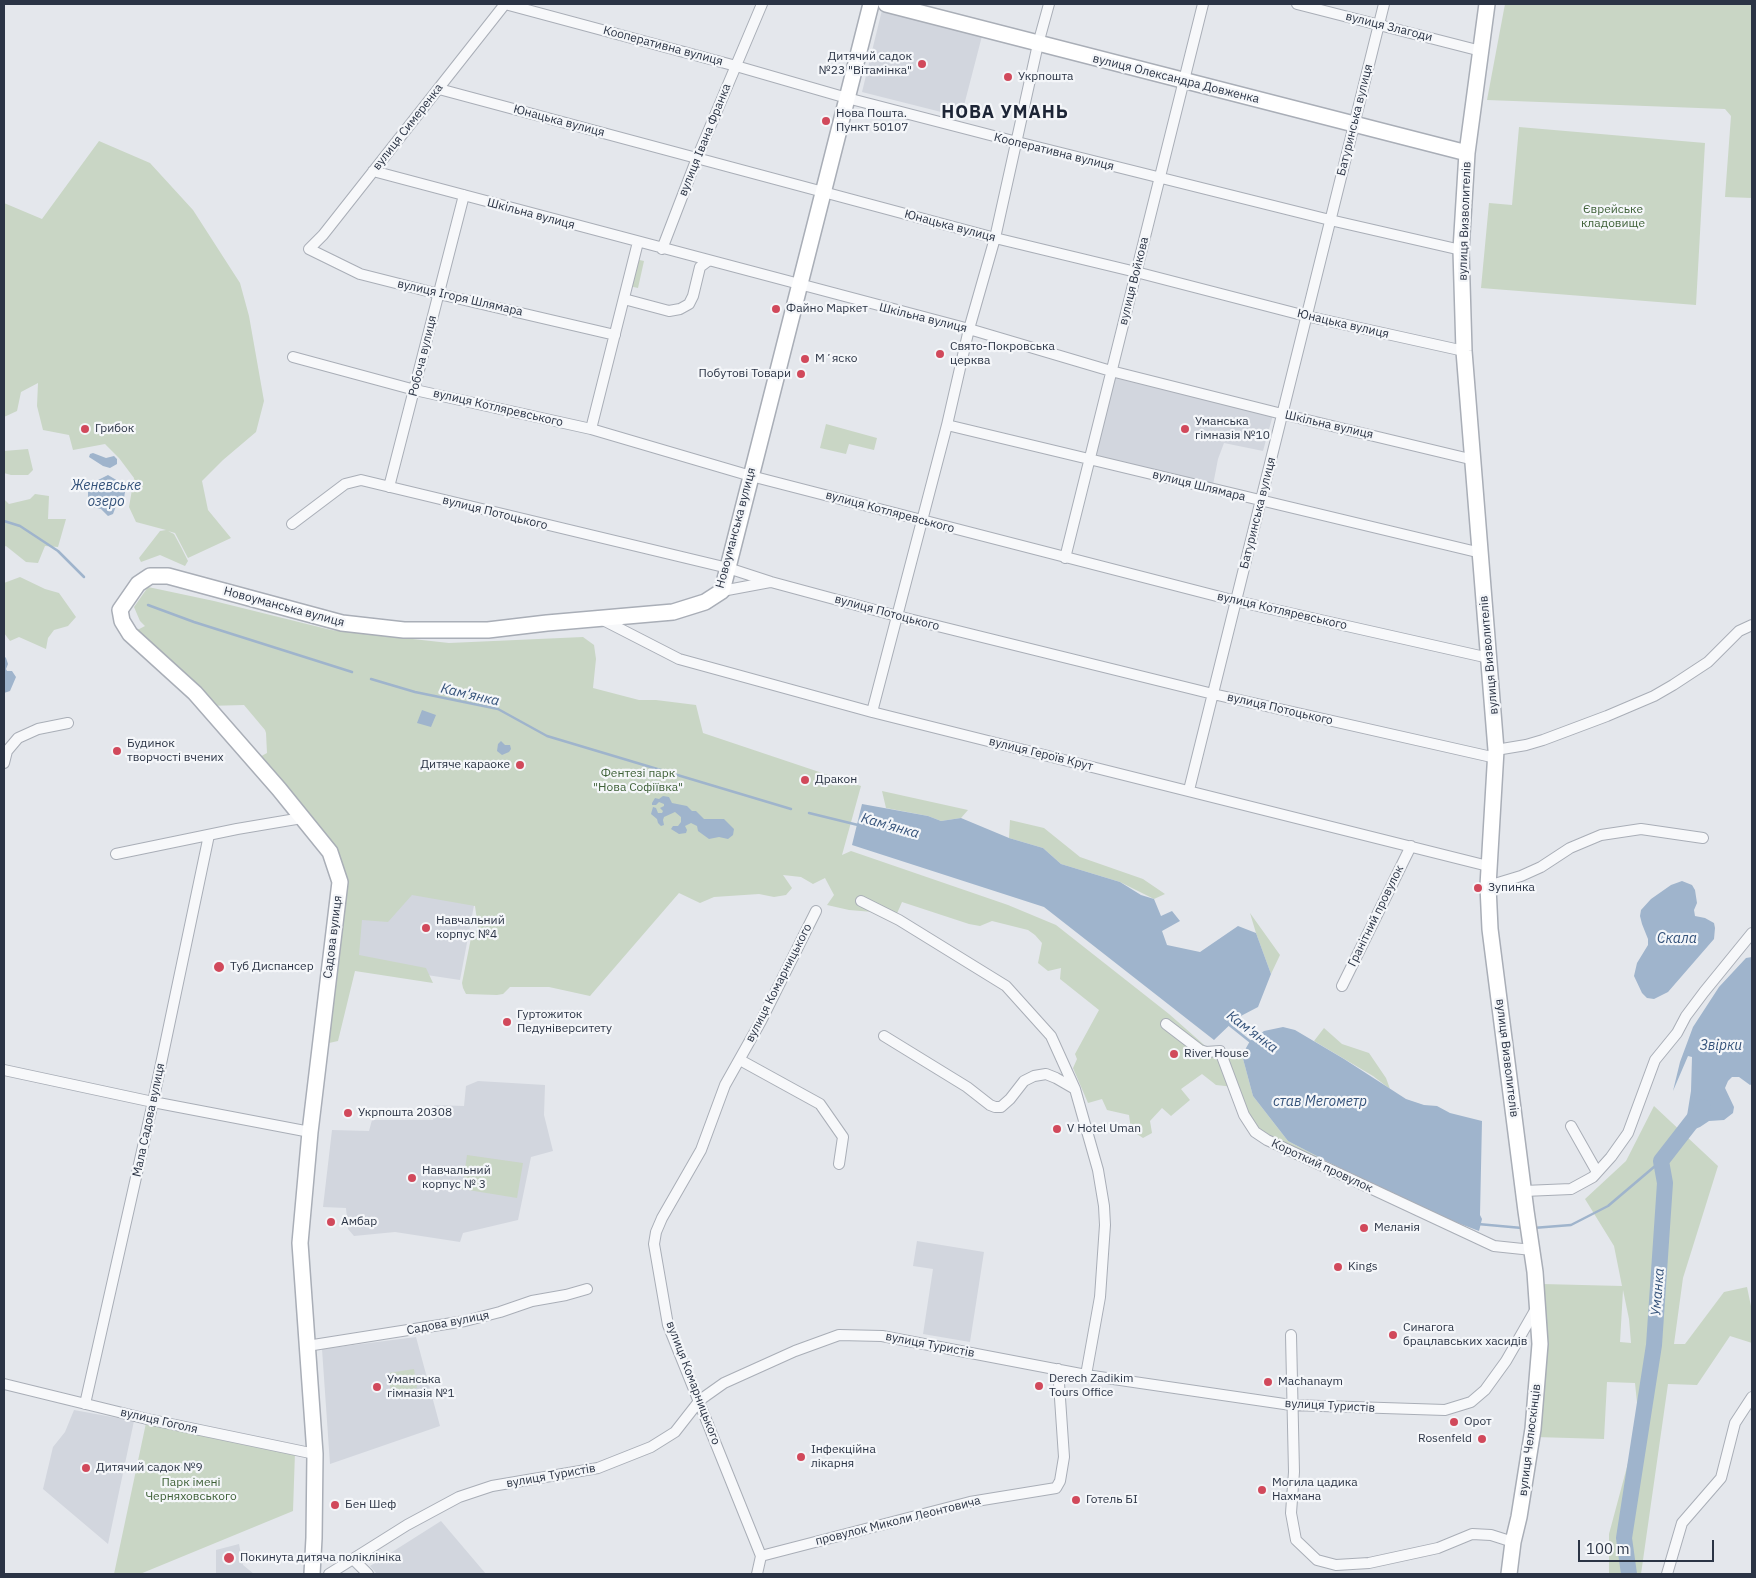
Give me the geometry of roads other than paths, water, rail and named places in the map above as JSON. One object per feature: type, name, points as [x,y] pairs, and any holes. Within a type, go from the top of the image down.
[{"type":"street","name":"Кооперативна вулиця","points":[[505,4],[847,98],[1017,142],[1330,220],[1461,250]]},
{"type":"street","name":"вулиця Симеренка","points":[[309,249],[505,4]]},
{"type":"street","name":"вулиця Івана Франка","points":[[662,248],[697,158],[762,4]]},
{"type":"street","name":"Новоуманська вулиця","points":[[138,584],[150,576],[168,576],[342,623],[404,630],[488,630],[673,612],[705,602],[722,591],[871,4]]},
{"type":"street","name":"вулиця Олександра Довженка","points":[[886,4],[1467,153]]},
{"type":"street","points":[[872,712],[947,425],[969,329],[995,238],[1038,44],[1049,4]]},
{"type":"street","name":"вулиця Войкова","points":[[1065,558],[1203,4]]},
{"type":"street","name":"вулиця Злагоди","points":[[1297,4],[1481,51]]},
{"type":"street","name":"Батуринська вулиця","points":[[1189,790],[1384,4]]},
{"type":"street","name":"вулиця Визволителів","points":[[1487,4],[1467,153],[1461,250],[1464,351],[1496,754],[1488,866],[1492,945],[1538,1305]]},
{"type":"street","name":"Юнацька вулиця","points":[[438,89],[995,238],[1306,316],[1464,351]]},
{"type":"street","name":"Шкільна вулиця","points":[[373,171],[969,329],[1111,370],[1282,414],[1474,460]]},
{"type":"street","name":"Робоча вулиця","points":[[389,487],[464,195]]},
{"type":"street","points":[[591,429],[638,242]]},
{"type":"street","name":"вулиця Ігоря Шлямара","points":[[309,249],[360,274],[615,335]]},
{"type":"street","points":[[624,299],[669,311],[680,309],[689,304],[694,296],[700,267],[708,261]]},
{"type":"street","name":"вулиця Котляревського","points":[[293,357],[415,390],[591,429],[751,476],[1065,558],[1236,601],[1488,658]]},
{"type":"street","name":"вулиця Шлямара","points":[[947,425],[1481,554]]},
{"type":"street","name":"вулиця Потоцького","points":[[292,524],[345,484],[361,480],[728,568],[771,582],[897,616],[1213,694],[1496,754]]},
{"type":"street","points":[[722,591],[771,582]]},
{"type":"street","name":"Садова вулиця","points":[[138,584],[120,610],[122,622],[130,634],[195,692],[279,789],[330,852],[340,882],[310,1132],[300,1243],[314,1454],[312,1574]]},
{"type":"street","name":"вулиця Героїв Крут","points":[[601,619],[679,659],[872,712],[1488,866]]},
{"type":"street","points":[[1496,754],[1543,740],[1654,696],[1708,662],[1739,631],[1752,625]]},
{"type":"street","points":[[4,763],[7,752],[18,738],[38,729],[68,723]]},
{"type":"street","points":[[116,854],[302,818]]},
{"type":"street","points":[[1488,886],[1521,876],[1541,867],[1570,848],[1601,835],[1641,829],[1703,838]]},
{"type":"street","name":"Мала Садова вулиця","points":[[85,1404],[154,1102],[209,835]]},
{"type":"street","name":"Гранітний провулок","points":[[1342,986],[1411,846]]},
{"type":"street","points":[[861,901],[899,920],[1006,986],[1051,1036],[1075,1089],[1098,1170],[1105,1225],[1100,1297],[1086,1374]]},
{"type":"street","name":"вулиця Комарницького","points":[[761,1556],[668,1324],[654,1244],[656,1232],[662,1218],[701,1150],[726,1085],[816,911]]},
{"type":"street","points":[[1524,1191],[1571,1189],[1582,1184],[1597,1172],[1628,1133],[1655,1060],[1677,1033],[1686,1016],[1704,992],[1752,933]]},
{"type":"street","name":"Короткий провулок","points":[[1166,1024],[1200,1050],[1206,1052],[1220,1051],[1244,1116],[1255,1132],[1267,1140],[1494,1246],[1531,1245]]},
{"type":"street","points":[[884,1036],[967,1086],[995,1107],[1001,1107],[1024,1081],[1034,1076],[1046,1074],[1075,1089]]},
{"type":"street","points":[[740,1060],[820,1104],[843,1136],[840,1164]]},
{"type":"street","points":[[4,1070],[154,1102],[310,1132]]},
{"type":"street","points":[[1571,1126],[1597,1172]]},
{"type":"street","name":"Садова вулиця","points":[[307,1346],[465,1321],[532,1301],[587,1289]]},
{"type":"street","name":"вулиця Туристів","points":[[329,1574],[407,1525],[459,1497],[492,1486],[598,1468],[650,1447],[675,1432],[700,1400],[724,1383],[795,1351],[839,1335],[882,1336],[1086,1374],[1291,1405],[1445,1410],[1471,1402],[1485,1390],[1501,1368],[1538,1305]]},
{"type":"street","name":"вулиця Челюскінців","points":[[1509,1574],[1533,1428],[1540,1344],[1538,1305]]},
{"type":"street","points":[[1291,1335],[1291,1405],[1294,1472],[1291,1513],[1296,1540],[1317,1560],[1336,1565],[1369,1563],[1438,1548],[1472,1534],[1490,1535],[1513,1542]]},
{"type":"street","name":"провулок Миколи Леонтовича","points":[[761,1556],[970,1502],[1056,1488],[1060,1481],[1064,1457],[1058,1369]]},
{"type":"street","name":"вулиця Гоголя","points":[[4,1384],[156,1421],[314,1454]]},
{"type":"street","points":[[1667,1574],[1682,1523],[1721,1478],[1735,1423],[1752,1397]]},
{"type":"street","points":[[757,1574],[761,1556]]},
{"type":"street","points":[[354,1560],[368,1574]]},
{"type":"water","points":[[93,453],[106,458],[114,456],[117,459],[117,464],[110,468],[103,466],[89,457]]},
{"type":"water","name":"Женевське озеро","points":[[108,475],[123,484],[125,492],[123,504],[116,506],[113,514],[108,516],[101,509],[92,507],[88,497],[88,490],[96,481]]},
{"type":"water","points":[[4,656],[8,664],[7,671],[12,671],[16,677],[10,691],[4,693]]},
{"type":"water","points":[[422,710],[436,715],[431,727],[417,723]]},
{"type":"water","points":[[501,741],[505,745],[510,745],[511,749],[502,755],[497,751],[498,744]]},
{"type":"water","points":[[663,796],[669,797],[672,803],[687,806],[692,811],[696,811],[704,819],[724,819],[734,829],[733,835],[728,839],[719,837],[709,839],[698,831],[697,826],[691,823],[685,826],[686,833],[679,834],[671,829],[673,826],[678,826],[681,822],[681,817],[675,812],[664,817],[664,825],[661,826],[651,814],[653,807],[656,808],[658,813],[662,813],[663,811],[660,808],[664,804],[659,802],[656,805],[652,805],[652,803],[655,798],[659,799]]},
{"type":"water","points":[[862,804],[928,816],[941,821],[961,818],[1009,838],[1043,848],[1061,864],[1120,882],[1141,895],[1154,899],[1161,916],[1172,911],[1180,921],[1162,931],[1167,945],[1200,952],[1238,926],[1256,933],[1271,974],[1258,1007],[1237,1018],[1214,1040],[1044,907],[852,845]]},
{"type":"water","name":"Скала","points":[[1682,881],[1692,885],[1695,890],[1697,903],[1694,910],[1695,916],[1705,918],[1714,923],[1714,939],[1668,992],[1654,999],[1647,998],[1642,993],[1634,976],[1637,963],[1648,945],[1648,939],[1640,916],[1641,910],[1651,899],[1671,885]]},
{"type":"water","name":"Звірки","points":[[1752,957],[1752,1084],[1750,1085],[1739,1077],[1732,1077],[1725,1088],[1734,1107],[1733,1113],[1724,1120],[1709,1121],[1695,1129],[1686,1122],[1691,1091],[1692,1057],[1688,1056],[1673,1091],[1680,1062],[1693,1027],[1719,987],[1746,958]]},
{"type":"water","name":"став Мегометр","points":[[1283,1027],[1295,1030],[1406,1099],[1424,1105],[1437,1106],[1450,1113],[1482,1121],[1480,1215],[1482,1219],[1479,1231],[1442,1217],[1288,1141],[1253,1096],[1242,1055],[1250,1041],[1264,1031]]},
{"type":"waterway","name":"Кам'янка","points":[[4,521],[20,526],[58,551],[84,577]]},
{"type":"waterway","name":"Кам'янка","points":[[148,605],[194,622],[352,672]]},
{"type":"waterway","name":"Кам'янка","points":[[371,679],[415,692],[498,709],[547,736],[791,809]]},
{"type":"waterway","name":"Кам'янка","points":[[809,813],[858,825]]},
{"type":"waterway","name":"Кам'янка","points":[[1227,1023],[1252,1043]]},
{"type":"waterway","name":"Уманка","points":[[1629,1574],[1624,1538],[1654,1345],[1665,1183],[1661,1161],[1703,1107]]},
{"type":"waterway","name":"Кам'янка","points":[[1533,1228],[1571,1225],[1608,1206],[1661,1161]]},
{"type":"waterway","name":"Кам'янка","points":[[1478,1224],[1522,1228]]},
{"type":"place","name":"Дитячий садок №23 \"Вітамінка\"","points":[[922,64]]},
{"type":"place","name":"Укрпошта","points":[[1008,77]]},
{"type":"place","name":"Нова Пошта. Пункт 50107","points":[[826,121]]},
{"type":"place","name":"Файно Маркет","points":[[776,309]]},
{"type":"place","name":"Свято-Покровська церква","points":[[940,354]]},
{"type":"place","name":"Мʼяско","points":[[805,359]]},
{"type":"place","name":"Побутові Товари","points":[[801,374]]},
{"type":"place","name":"Грибок","points":[[85,429]]},
{"type":"place","name":"Уманська гімназія №10","points":[[1185,429]]},
{"type":"place","name":"Будинок творчості вчених","points":[[117,751]]},
{"type":"place","name":"Дитяче караоке","points":[[520,765]]},
{"type":"place","name":"Дракон","points":[[805,780]]},
{"type":"place","name":"Зупинка","points":[[1478,888]]},
{"type":"place","name":"Навчальний корпус №4","points":[[426,928]]},
{"type":"place","name":"Туб Диспансер","points":[[219,967]]},
{"type":"place","name":"Гуртожиток Педуніверситету","points":[[507,1022]]},
{"type":"place","name":"River House","points":[[1174,1054]]},
{"type":"place","name":"Укрпошта 20308","points":[[348,1113]]},
{"type":"place","name":"V Hotel Uman","points":[[1057,1129]]},
{"type":"place","name":"Навчальний корпус № 3","points":[[412,1178]]},
{"type":"place","name":"Амбар","points":[[331,1222]]},
{"type":"place","name":"Меланія","points":[[1364,1228]]},
{"type":"place","name":"Kings","points":[[1338,1267]]},
{"type":"place","name":"Синагога брацлавських хасидів","points":[[1393,1335]]},
{"type":"place","name":"Machanaym","points":[[1268,1382]]},
{"type":"place","name":"Derech Zadikim Tours Office","points":[[1039,1386]]},
{"type":"place","name":"Уманська гімназія №1","points":[[377,1387]]},
{"type":"place","name":"Орот","points":[[1454,1422]]},
{"type":"place","name":"Rosenfeld","points":[[1482,1439]]},
{"type":"place","name":"Інфекційна лікарня","points":[[801,1457]]},
{"type":"place","name":"Дитячий садок №9","points":[[86,1468]]},
{"type":"place","name":"Могила цадика Нахмана","points":[[1262,1490]]},
{"type":"place","name":"Готель БІ","points":[[1076,1500]]},
{"type":"place","name":"Бен Шеф","points":[[335,1505]]},
{"type":"place","name":"Покинута дитяча поліклініка","points":[[229,1558]]},
{"type":"district","name":"НОВА УМАНЬ","points":[[1005,113]]},
{"type":"park label","name":"Єврейське кладовище","points":[[1613,217]]},
{"type":"park label","name":"Фентезі парк \"Нова Софіївка\"","points":[[638,781]]},
{"type":"park label","name":"Парк імені Черняховського","points":[[191,1490]]}]
